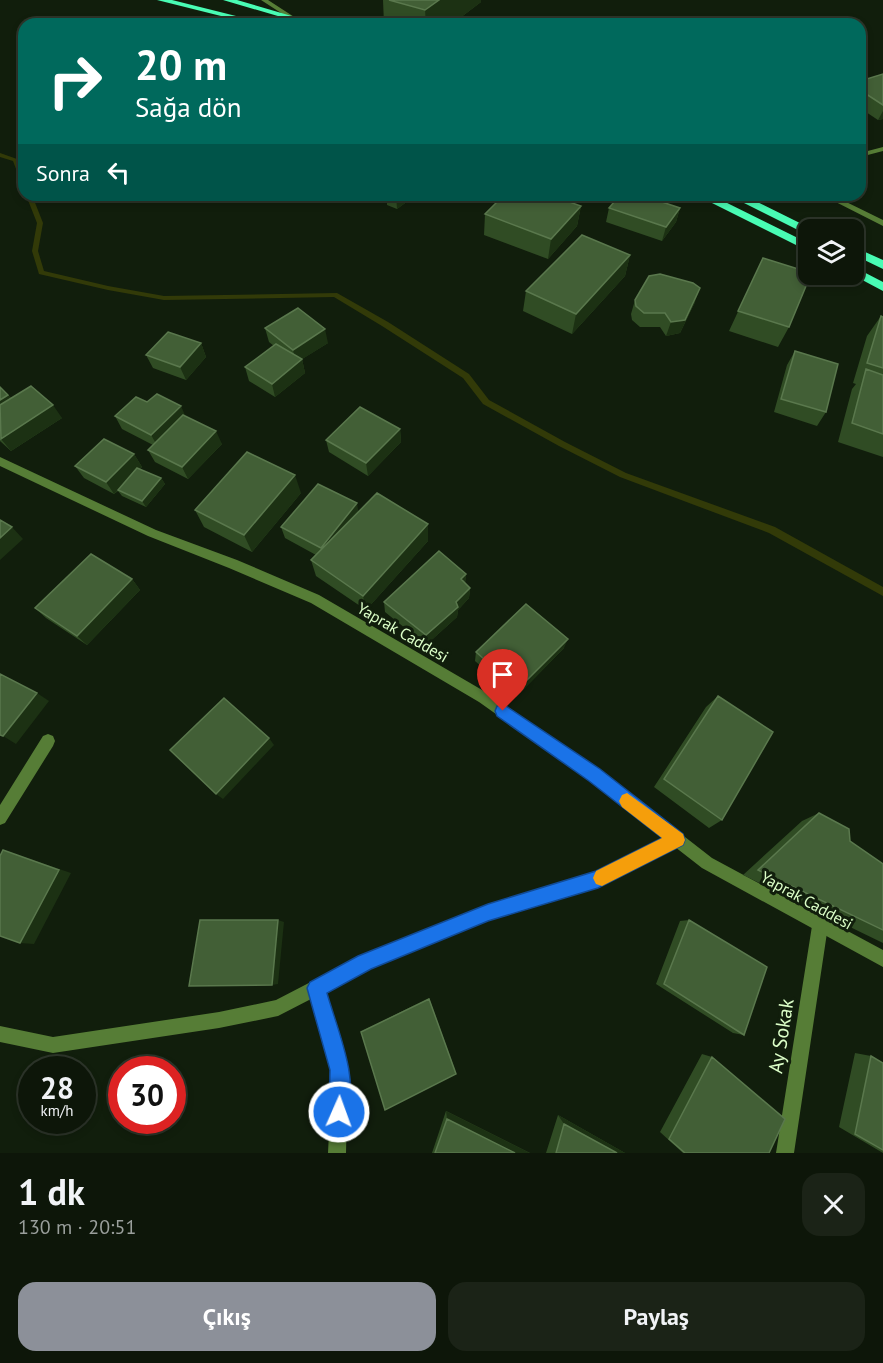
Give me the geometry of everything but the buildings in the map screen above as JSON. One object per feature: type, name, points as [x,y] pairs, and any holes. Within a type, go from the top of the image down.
[{"type":"highway","points":[[161,0],[238,18]]},
{"type":"highway","points":[[227,0],[296,18]]},
{"type":"highway","points":[[714,201],[798,242]]},
{"type":"highway","points":[[747,201],[798,225]]},
{"type":"highway","points":[[864,256],[883,265]]},
{"type":"highway","points":[[864,277],[883,287]]},
{"type":"street","points":[[264,0],[291,18]]},
{"type":"street","points":[[866,153],[883,149]]},
{"type":"street","points":[[838,201],[883,223]]},
{"type":"street","name":"Yaprak Caddesi","points":[[0,460],[152,534],[233,564],[315,599],[484,699],[594,775],[707,863],[883,959]]},
{"type":"street","points":[[0,818],[48,741]]},
{"type":"street","points":[[0,1034],[52,1045],[219,1020],[278,1008],[365,963],[488,912],[598,879],[677,840]]},
{"type":"street","name":"Ay Sokak","points":[[784,1153],[820,926]]},
{"type":"street","points":[[316,988],[340,1070],[337,1153]]},
{"type":"waterway","points":[[0,155],[15,160],[18,167]]},
{"type":"waterway","points":[[31,201],[40,223],[35,251],[41,272],[164,298],[335,295],[466,376],[486,402],[562,444],[623,475],[772,530],[883,592]]},
{"type":"slow traffic","points":[[602,878],[677,840],[627,801]]},
{"type":"route","points":[[339,1112],[340,1070],[316,988],[365,963],[488,912],[598,879],[677,840],[594,775],[503,711]]}]
